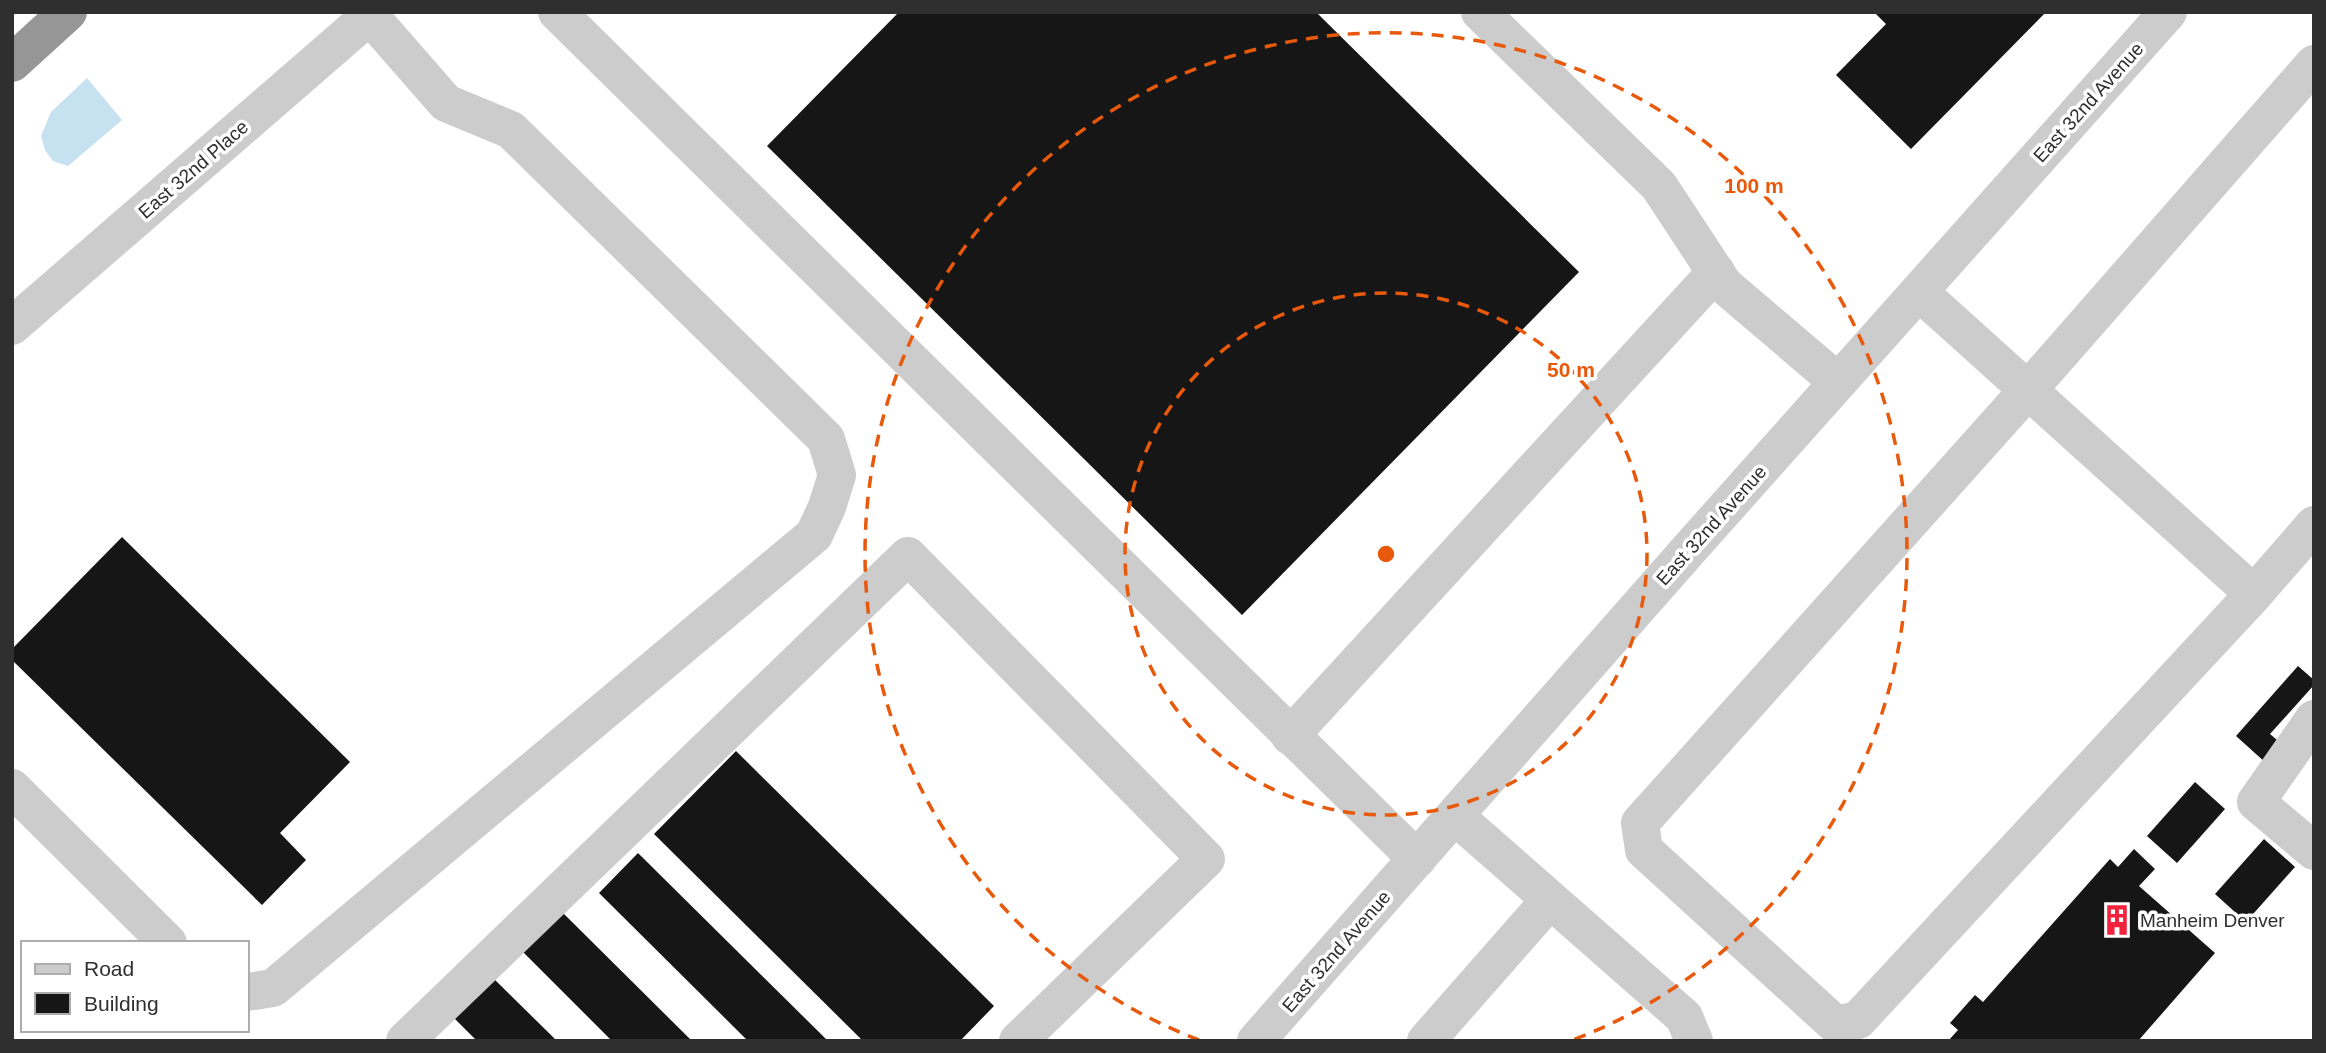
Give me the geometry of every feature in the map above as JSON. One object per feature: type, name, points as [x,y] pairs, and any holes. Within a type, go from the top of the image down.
[{"type":"highway","points":[[12,41],[46,12]]},
{"type":"highway","points":[[12,63],[68,12]]},
{"type":"street","points":[[557,12],[1417,859]]},
{"type":"street","points":[[1480,12],[1659,186],[1724,285],[1838,383]]},
{"type":"street","name":"East 32nd Avenue","points":[[1256,1041],[2168,12]]},
{"type":"street","points":[[248,992],[273,988],[814,535],[827,508],[837,475],[826,439],[511,130],[446,103],[372,14]]},
{"type":"street","name":"East 32nd Place","points":[[12,326],[372,14]]},
{"type":"street","points":[[2314,64],[2028,390],[1640,823],[1644,850],[1836,1024],[1858,1020],[2254,594],[2314,525]]},
{"type":"street","points":[[1290,736],[1716,272]]},
{"type":"street","points":[[1919,292],[2254,594]]},
{"type":"street","points":[[405,1041],[908,556],[1206,859],[1018,1041]]},
{"type":"street","points":[[2314,719],[2256,802],[2314,851]]},
{"type":"street","points":[[12,788],[166,941]]},
{"type":"street","points":[[1455,816],[1684,1017],[1694,1041]]},
{"type":"street","points":[[1426,1041],[1550,900]]},
{"type":"water","points":[[87,78],[122,120],[68,166],[53,161],[45,150],[41,136],[51,112]]},
{"type":"building","points":[[899,12],[1316,12],[1579,272],[1242,615],[767,146]]},
{"type":"building","points":[[1874,12],[2046,12],[1911,149],[1836,75],[1886,24]]},
{"type":"building","points":[[122,537],[350,762],[280,833],[306,860],[262,905],[12,660],[12,649]]},
{"type":"building","points":[[2298,666],[2314,680],[2314,685],[2270,734],[2283,745],[2266,763],[2236,736]]},
{"type":"building","points":[[736,751],[994,1006],[960,1041],[863,1041],[654,834]]},
{"type":"building","points":[[2195,782],[2225,809],[2177,863],[2147,836]]},
{"type":"building","points":[[2264,839],[2295,867],[2246,922],[2215,894]]},
{"type":"building","name":"Manheim Denver","points":[[2134,849],[2155,869],[2139,886],[2215,953],[2138,1041],[1948,1041],[1958,1030],[1950,1023],[1975,995],[1983,1002],[2110,859],[2118,867]]},
{"type":"building","points":[[638,853],[828,1041],[748,1041],[599,893]]},
{"type":"building","points":[[561,911],[692,1041],[612,1041],[522,951]]},
{"type":"building","points":[[484,969],[557,1041],[477,1041],[445,1009]]},
{"type":"place","name":"Manheim Denver","points":[[2117,920]]}]
